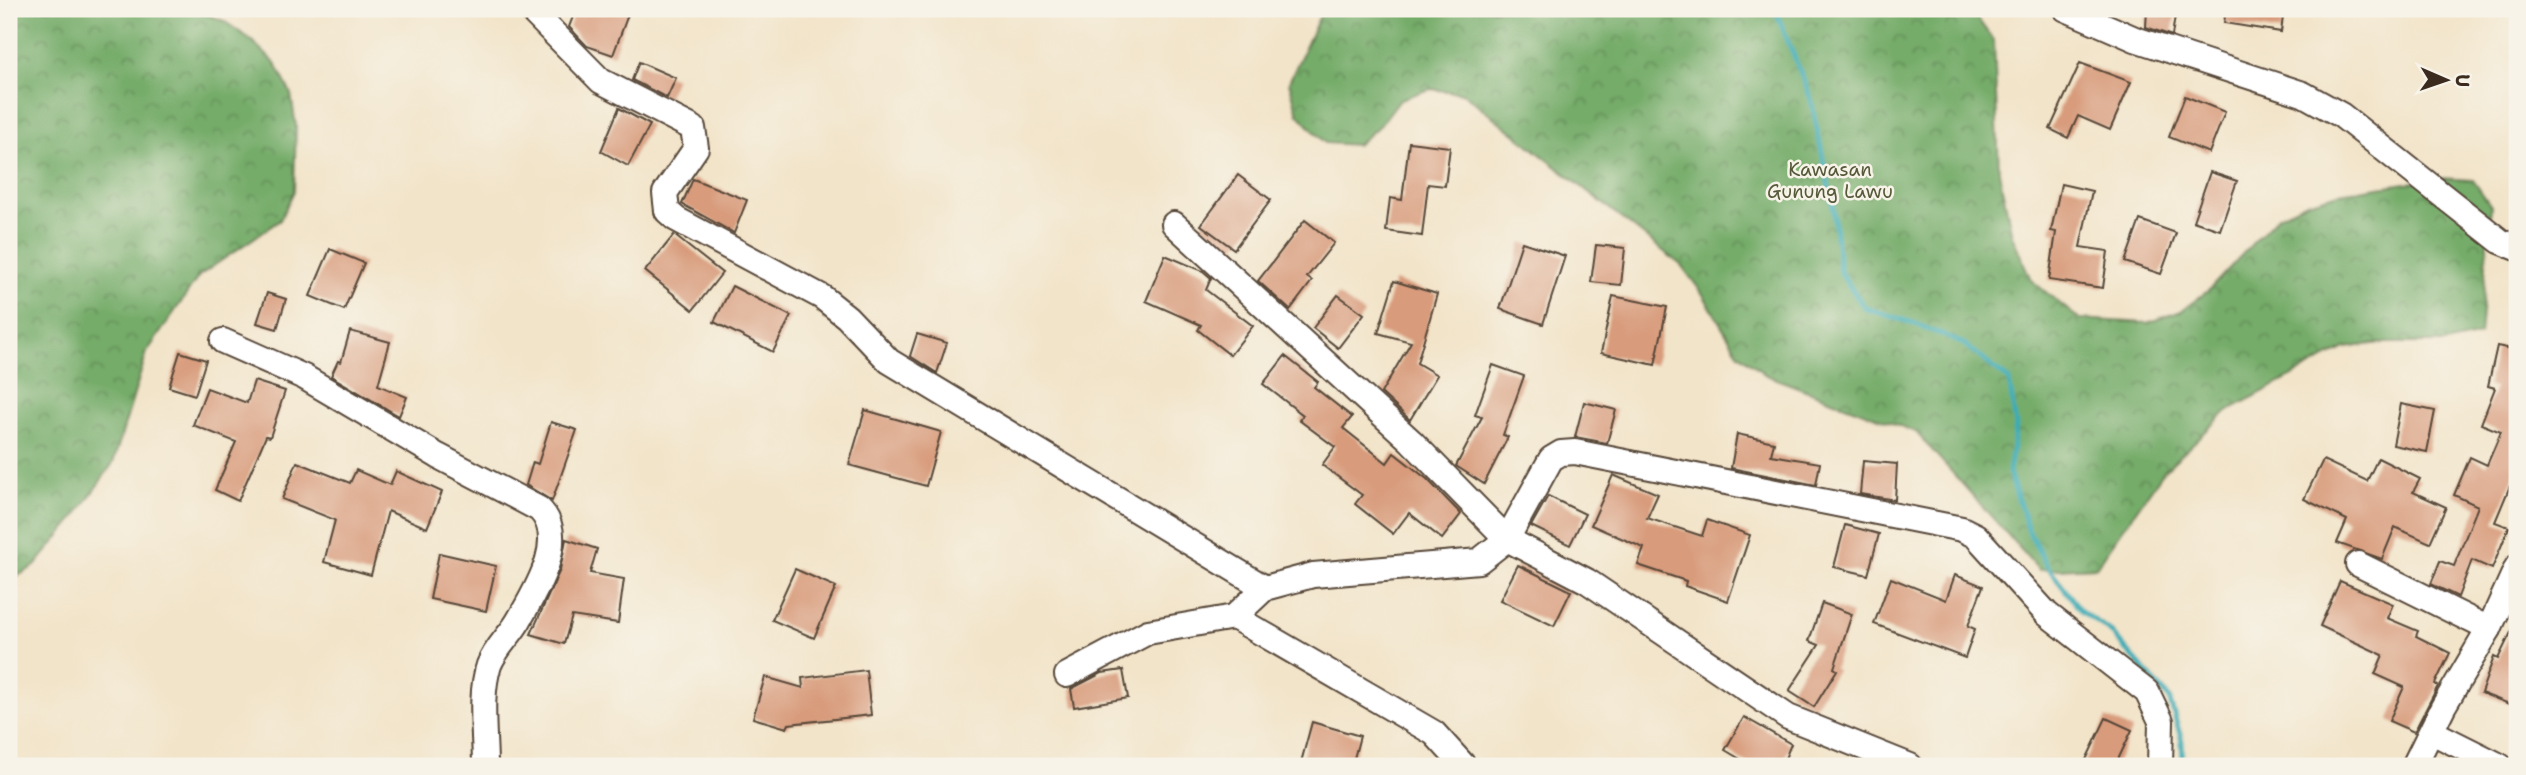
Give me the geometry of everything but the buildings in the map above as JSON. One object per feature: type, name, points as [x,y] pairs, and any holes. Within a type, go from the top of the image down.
[{"type":"street","points":[[530,9],[601,81],[693,128],[696,148],[665,193],[667,211],[676,219],[822,297],[847,317],[889,361],[1265,588]]},
{"type":"street","points":[[2066,9],[2135,39],[2303,94],[2341,115],[2500,241],[2517,248]]},
{"type":"street","points":[[1174,224],[1411,441],[1507,539],[1587,581],[1788,717],[1910,766]]},
{"type":"street","points":[[223,341],[304,377],[438,456],[539,509],[549,519],[553,531],[550,555],[518,622],[495,651],[488,668],[485,766]]},
{"type":"street","points":[[1067,675],[1148,632],[1234,617],[1265,588],[1313,575],[1479,561],[1507,539],[1550,459],[1561,453],[1575,452],[1962,529],[1976,536],[2047,614],[2147,692],[2161,721],[2160,766]]},
{"type":"street","points":[[2358,564],[2489,629]]},
{"type":"street","points":[[2414,766],[2443,707],[2489,629],[2517,567]]},
{"type":"street","points":[[1234,617],[1434,733],[1464,766]]},
{"type":"street","points":[[2432,732],[2500,766]]},
{"type":"green space","points":[[9,9],[193,9],[224,21],[251,40],[276,64],[291,94],[296,126],[294,191],[280,220],[199,276],[147,352],[113,463],[76,516],[35,566],[9,581]]},
{"type":"green space","name":"Kawasan Gunung Lawu","points":[[1323,9],[1964,9],[1975,15],[1994,41],[1999,172],[2012,235],[2031,280],[2079,319],[2147,323],[2181,311],[2209,290],[2278,216],[2307,202],[2339,193],[2439,178],[2473,180],[2491,206],[2480,335],[2446,343],[2380,343],[2345,348],[2227,411],[2164,471],[2096,567],[2039,570],[1916,432],[1766,375],[1738,353],[1702,293],[1681,265],[1463,93],[1430,89],[1400,99],[1381,124],[1357,145],[1325,143],[1298,114],[1289,82]]},
{"type":"waterway","points":[[1775,9],[1811,99],[1833,207],[1840,272],[1865,308],[1916,324],[1964,344],[2009,380],[2016,426],[2009,472],[2029,532],[2047,566],[2082,612],[2109,630],[2169,698],[2182,741],[2183,766]]}]
